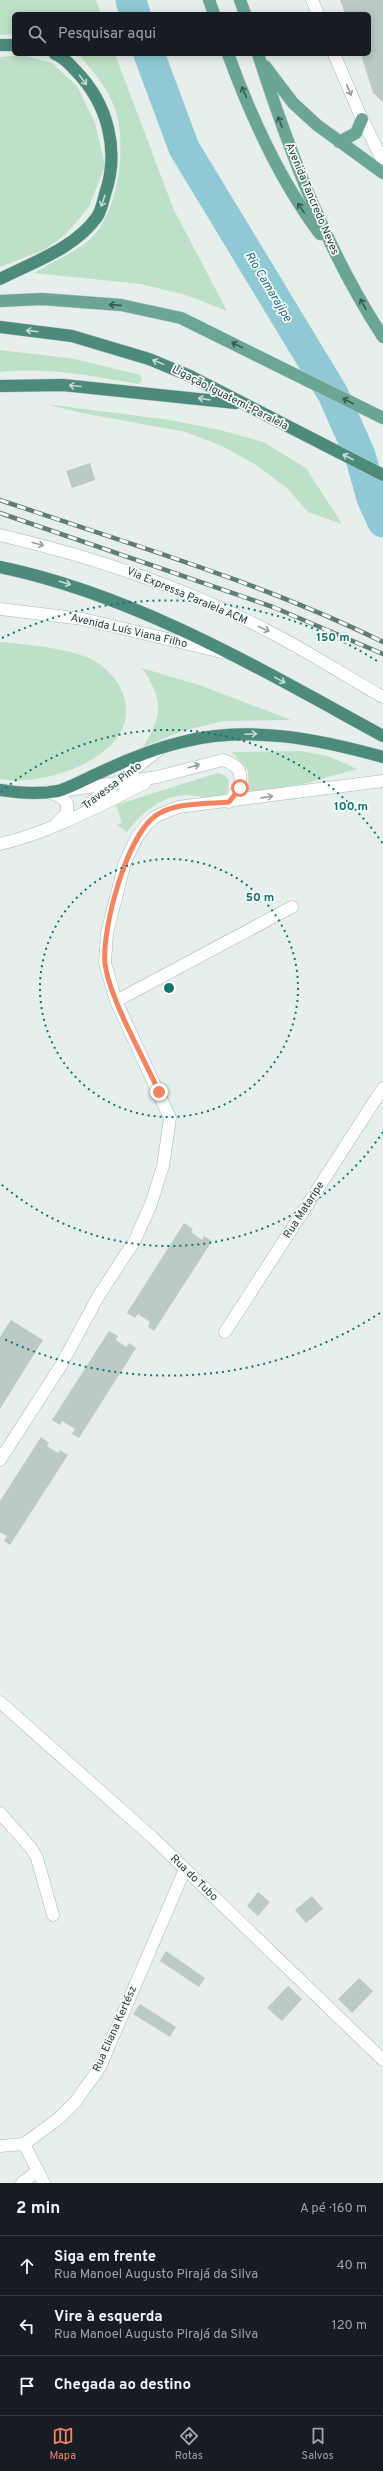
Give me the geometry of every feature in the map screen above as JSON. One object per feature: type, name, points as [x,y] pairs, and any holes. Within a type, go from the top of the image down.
[{"type":"highway","points":[[0,45],[12,45]]},
{"type":"highway","points":[[0,279],[38,262],[84,232],[98,216],[111,177],[113,152],[102,108],[83,78],[62,56]]},
{"type":"highway","name":"Ligação Iguatemi-Paralela","points":[[0,328],[72,336],[108,345],[190,376],[383,475]]},
{"type":"highway","points":[[0,386],[63,385],[184,396],[243,404]]},
{"type":"highway","points":[[0,567],[90,590],[233,655],[383,736]]},
{"type":"highway","points":[[0,790],[53,791],[163,747],[212,737],[262,734],[336,744],[383,757]]},
{"type":"main road","points":[[209,0],[213,12]]},
{"type":"main road","points":[[240,0],[244,12]]},
{"type":"main road","points":[[229,56],[275,161],[300,208],[333,251]]},
{"type":"main road","points":[[258,56],[293,102],[317,126],[383,173]]},
{"type":"main road","name":"Avenida Tancredo Neves","points":[[258,56],[302,180],[333,251],[383,337]]},
{"type":"main road","points":[[339,142],[356,133],[362,119]]},
{"type":"main road","points":[[0,301],[42,299],[122,305],[174,317],[272,362],[383,418]]},
{"type":"street","points":[[312,0],[317,12]]},
{"type":"street","points":[[335,56],[362,119],[383,161]]},
{"type":"street","name":"Via Expressa Paralela ACM","points":[[0,535],[90,559],[152,579],[271,632],[383,697]]},
{"type":"street","name":"Avenida Luís Viana Filho","points":[[0,609],[82,619],[233,655]]},
{"type":"street","name":"Travessa Pinto","points":[[57,825],[118,783],[163,747]]},
{"type":"street","points":[[53,791],[157,777],[210,762],[223,760],[233,763],[241,775],[240,788],[229,802]]},
{"type":"street","name":"Travessa Pinto","points":[[0,844],[57,825],[157,777]]},
{"type":"street","points":[[0,1460],[60,1366],[98,1296],[135,1240],[151,1204],[163,1166],[170,1118],[116,1001],[105,963],[107,932],[125,862],[136,839],[147,824],[166,811],[178,807],[229,802],[383,780]]},
{"type":"street","name":"Travessa Pinto","points":[[53,791],[67,803],[68,808],[67,813],[57,825]]},
{"type":"street","points":[[116,1001],[292,907]]},
{"type":"street","name":"Rua Mataripe","points":[[225,1332],[383,1088]]},
{"type":"street","name":"Rua do Tubo","points":[[0,1702],[153,1838],[383,2060]]},
{"type":"street","points":[[0,1814],[31,1848],[41,1871],[53,1914]]},
{"type":"street","name":"Rua Eliana Kertész","points":[[24,2144],[58,2119],[76,2101],[100,2066],[185,1869]]},
{"type":"street","points":[[0,2146],[24,2144],[44,2183]]},
{"type":"street","points":[[22,2183],[38,2171]]},
{"type":"green space","points":[[0,0],[96,0],[100,12],[12,12],[12,34],[0,35]]},
{"type":"green space","points":[[26,56],[52,63],[77,86],[95,123],[105,165],[89,207],[66,234],[44,250],[0,267],[0,57]]},
{"type":"green space","points":[[80,56],[116,56],[173,208],[227,311],[186,295],[141,284],[34,273],[87,242],[98,231],[113,200],[120,163],[119,127],[113,104],[105,88]]},
{"type":"green space","points":[[0,350],[75,359],[140,375],[142,380],[138,384],[87,375],[52,371],[0,372]]},
{"type":"green space","points":[[45,404],[170,420],[220,430],[263,442],[306,468],[342,524],[308,512],[287,488],[256,465],[224,447],[186,432],[82,413]]},
{"type":"green space","points":[[0,642],[68,651],[89,658],[108,671],[119,684],[126,711],[121,731],[108,748],[89,761],[67,771],[43,778],[20,780],[0,779]]},
{"type":"green space","points":[[142,668],[202,686],[291,720],[223,721],[182,731],[143,747],[154,725],[158,708],[154,690]]},
{"type":"green space","points":[[300,751],[328,756],[357,769],[303,784],[249,792],[248,770],[232,752]]},
{"type":"green space","points":[[217,773],[224,775],[229,780],[228,791],[222,797],[187,795],[169,798],[153,806],[139,818],[127,832],[117,825],[122,823],[116,805]]},
{"type":"building","points":[[340,0],[383,0],[383,102],[373,93],[362,56],[371,56],[371,12],[344,12]]},
{"type":"building","points":[[90,463],[95,480],[72,488],[66,471]]},
{"type":"building","points":[[184,1223],[193,1229],[191,1232],[202,1240],[204,1236],[212,1241],[154,1331],[148,1327],[150,1322],[138,1314],[135,1318],[127,1313]]},
{"type":"building","points":[[11,1320],[43,1340],[0,1409],[0,1337]]},
{"type":"building","points":[[109,1331],[118,1336],[116,1340],[126,1347],[129,1343],[136,1348],[79,1438],[72,1434],[75,1429],[62,1421],[60,1425],[52,1420]]},
{"type":"building","points":[[41,1437],[49,1443],[47,1446],[58,1453],[60,1450],[68,1455],[10,1545],[4,1541],[7,1536],[0,1532],[0,1501]]},
{"type":"building","points":[[258,1892],[270,1902],[258,1916],[247,1906]]},
{"type":"building","points":[[312,1896],[323,1909],[306,1923],[295,1910]]},
{"type":"building","points":[[166,1951],[205,1978],[199,1987],[160,1961]]},
{"type":"building","points":[[359,1978],[373,1991],[352,2013],[338,1999]]},
{"type":"building","points":[[288,1986],[302,1999],[282,2021],[267,2008]]},
{"type":"building","points":[[140,2004],[176,2027],[170,2037],[133,2014]]},
{"type":"waterway","name":"Rio Camarajipe","points":[[131,0],[134,12]]},
{"type":"waterway","name":"Rio Camarajipe","points":[[150,56],[184,148],[333,394],[360,455],[372,498],[383,522]]},
{"type":"railway","points":[[0,500],[146,548],[242,582],[337,620],[383,642]]},
{"type":"railway","points":[[0,513],[273,607],[383,654]]},
{"type":"route","points":[[159,1092],[116,1001],[105,963],[107,932],[125,862],[136,839],[147,824],[156,816],[178,807],[229,802],[240,788]]}]
